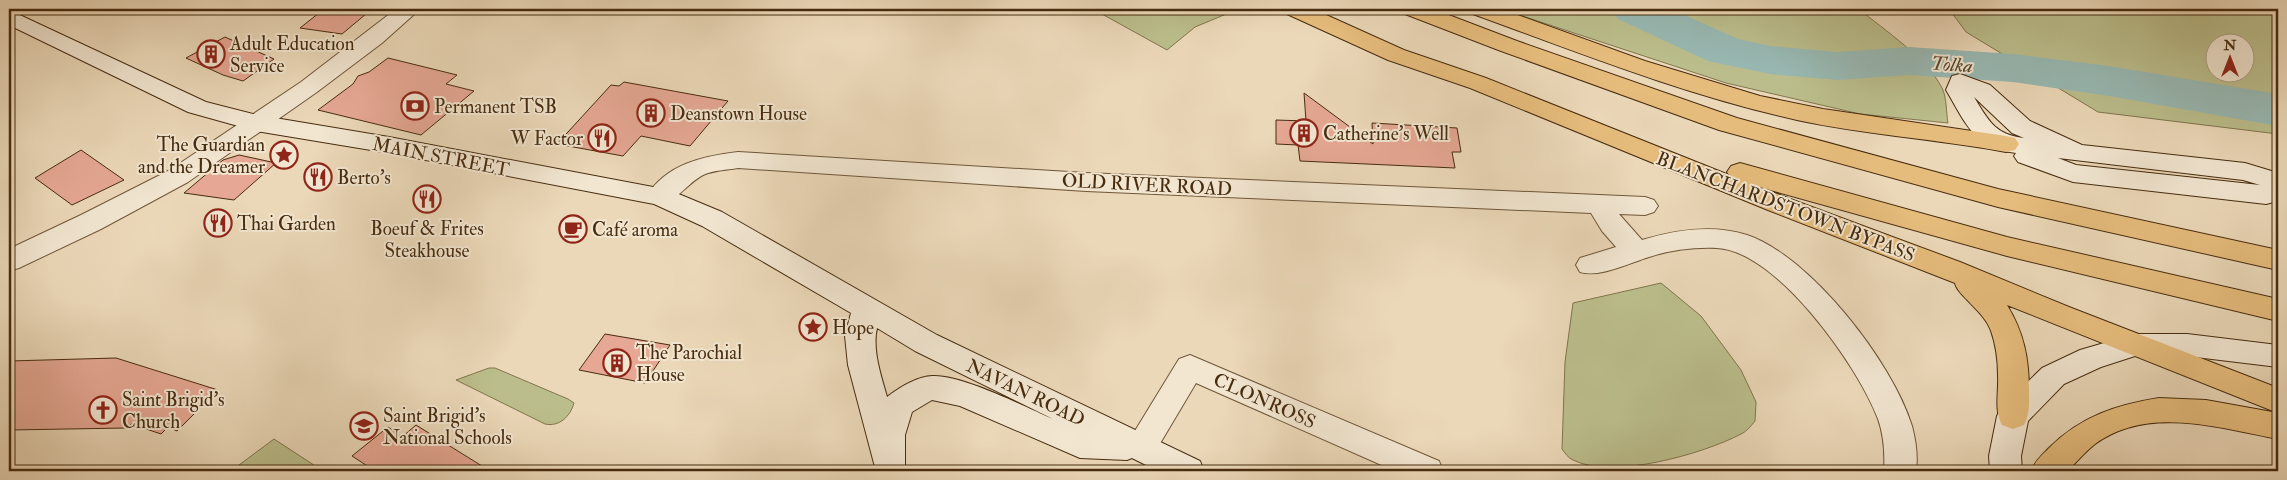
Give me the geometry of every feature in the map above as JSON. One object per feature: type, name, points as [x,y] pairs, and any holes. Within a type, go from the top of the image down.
[{"type":"highway","name":"BLANCHARDSTOWN BYPASS","points":[[1295,9],[1396,54],[1478,83],[1777,204],[1950,269],[2278,401]]},
{"type":"highway","points":[[1413,9],[1509,46],[1728,124],[1998,198],[2278,260]]},
{"type":"highway","points":[[1481,9],[1665,77],[1796,112],[1863,124],[1969,137],[2006,144]]},
{"type":"highway","points":[[1478,83],[1722,166],[1831,199],[1992,243],[2145,281],[2278,310]]},
{"type":"highway","points":[[1950,269],[1984,295],[2002,319],[2013,349],[2013,416]]},
{"type":"highway","points":[[2048,471],[2088,433],[2136,413],[2191,410],[2218,413],[2278,426]]},
{"type":"street","points":[[377,9],[406,11]]},
{"type":"street","points":[[9,261],[165,184],[309,87],[406,11]]},
{"type":"street","name":"MAIN STREET","points":[[12,21],[197,107],[256,123],[389,145],[660,196],[712,219],[866,309]]},
{"type":"street","points":[[2074,151],[2021,127],[1982,90],[1960,81],[1958,90],[1983,131],[2035,160],[2073,173],[2266,195],[2278,192]]},
{"type":"street","points":[[2006,144],[2245,172],[2278,182]]},
{"type":"street","name":"OLD RIVER ROAD","points":[[660,196],[683,175],[698,166],[738,160],[1086,182],[1645,206]]},
{"type":"street","points":[[1601,204],[1605,215],[1615,229],[1637,251]]},
{"type":"street","points":[[1590,265],[1678,239],[1738,242],[1766,253],[1791,275],[1833,321],[1871,373],[1894,419],[1902,455],[1900,471]]},
{"type":"street","points":[[866,309],[860,336],[863,365],[889,468]]},
{"type":"street","name":"NAVAN ROAD","points":[[866,309],[926,343],[1188,471]]},
{"type":"street","points":[[2006,471],[2005,456],[2013,416],[2053,376],[2092,358],[2135,345],[2187,345],[2278,356]]},
{"type":"street","name":"CLONROSS","points":[[1141,448],[1190,367],[1427,471]]},
{"type":"street","points":[[889,468],[889,435],[898,405],[920,390],[932,388],[968,396],[1080,445],[1141,448]]},
{"type":"green space","points":[[1109,9],[1223,9],[1231,12],[1195,27],[1167,50],[1102,14]]},
{"type":"green space","points":[[1501,9],[1859,9],[1916,55],[1935,77],[1944,92],[1948,123],[1860,114],[1726,83]]},
{"type":"green space","points":[[1949,9],[2278,9],[2278,134],[2098,112],[1966,32]]},
{"type":"green space","points":[[1661,283],[1701,316],[1741,370],[1756,402],[1755,421],[1745,432],[1724,442],[1657,462],[1610,467],[1590,465],[1571,459],[1562,449],[1565,362],[1573,303]]},
{"type":"green space","points":[[489,368],[495,368],[568,399],[574,403],[570,413],[563,420],[555,424],[545,424],[456,380]]},
{"type":"green space","points":[[274,439],[323,471],[231,471]]},
{"type":"building","points":[[324,9],[372,9],[342,34],[300,28]]},
{"type":"building","points":[[225,37],[274,59],[243,81],[223,75],[186,58]]},
{"type":"building","name":"Permanent TSB","points":[[388,58],[457,75],[446,84],[474,91],[421,135],[318,110],[353,84],[358,76],[369,72]]},
{"type":"building","name":"Deanstown House","points":[[624,82],[728,101],[690,146],[641,136],[623,156],[557,144],[611,85],[619,86]]},
{"type":"building","points":[[1304,93],[1373,144],[1372,123],[1457,128],[1461,152],[1452,152],[1455,168],[1300,161],[1298,145],[1276,144],[1276,120],[1306,121]]},
{"type":"building","points":[[81,150],[124,180],[72,205],[35,178]]},
{"type":"building","points":[[239,155],[276,163],[234,200],[184,193],[223,160]]},
{"type":"building","name":"The Parochial House","points":[[605,334],[670,345],[645,383],[579,370]]},
{"type":"building","name":"Saint Brigid's Church","points":[[116,358],[218,390],[177,431],[168,427],[161,434],[131,424],[126,428],[9,430],[9,361]]},
{"type":"building","points":[[416,425],[490,471],[375,471],[352,456],[388,427],[402,437]]},
{"type":"waterway","name":"Tolka","points":[[1634,9],[1725,51],[1770,60],[1838,66],[1909,61],[2013,68],[2109,81],[2278,110]]},
{"type":"place","name":"Adult Education Service","points":[[211,54]]},
{"type":"place","name":"Permanent TSB","points":[[415,106]]},
{"type":"place","name":"Deanstown House","points":[[651,113]]},
{"type":"place","name":"Catherine's Well","points":[[1304,133]]},
{"type":"place","name":"W Factor","points":[[602,138]]},
{"type":"place","name":"The Guardian and the Dreamer","points":[[284,155]]},
{"type":"place","name":"Berto's","points":[[318,177]]},
{"type":"place","name":"Boeuf & Frites Steakhouse","points":[[427,199]]},
{"type":"place","name":"Thai Garden","points":[[218,223]]},
{"type":"place","name":"Café aroma","points":[[573,229]]},
{"type":"place","name":"Hope","points":[[813,327]]},
{"type":"place","name":"The Parochial House","points":[[617,363]]},
{"type":"place","name":"Saint Brigid's Church","points":[[103,410]]},
{"type":"place","name":"Saint Brigid's National Schools","points":[[364,426]]}]
